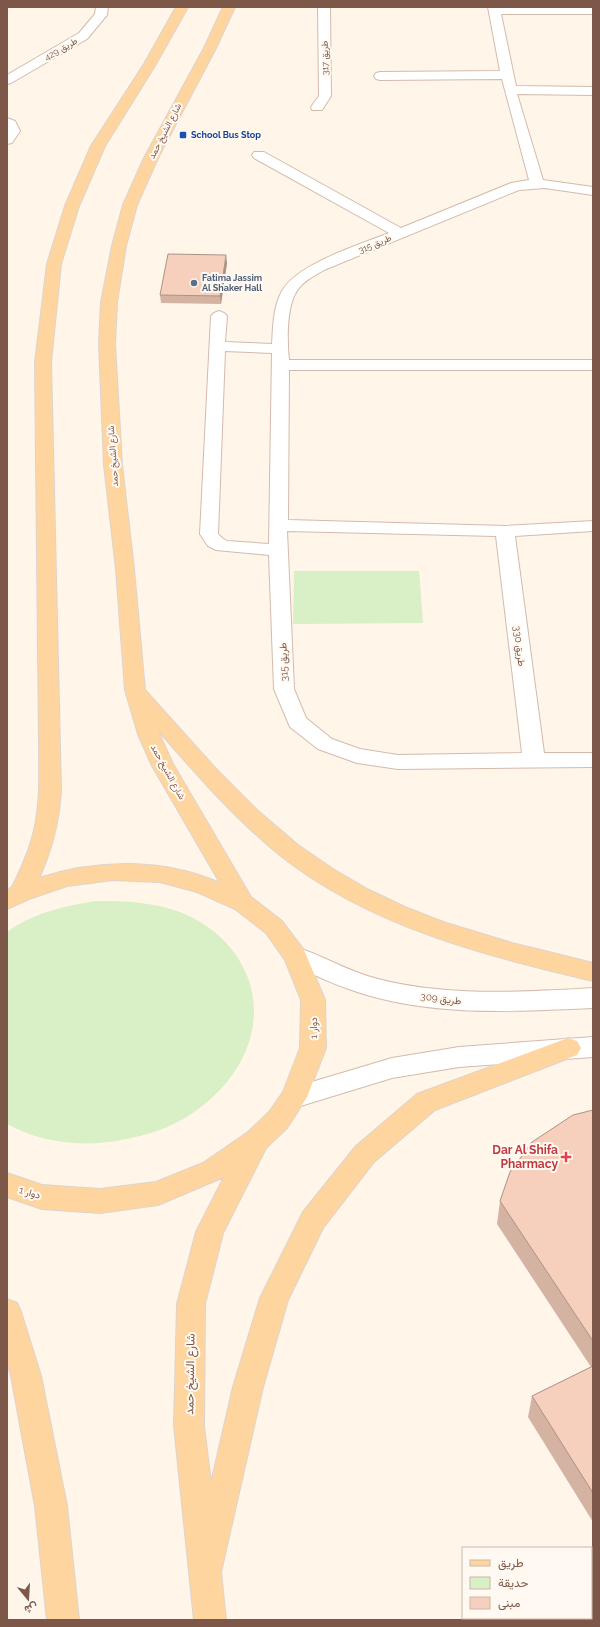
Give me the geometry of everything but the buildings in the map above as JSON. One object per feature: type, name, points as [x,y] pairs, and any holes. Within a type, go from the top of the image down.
[{"type":"main road","points":[[14,896],[38,857],[47,822],[50,741],[43,362],[54,264],[72,206],[98,146],[150,64],[182,7]]},
{"type":"main road","name":"شارع الشيخ حمد","points":[[229,7],[210,48],[151,158],[130,205],[119,246],[109,302],[107,344],[113,465],[125,569],[135,690],[148,734],[162,764],[243,903]]},
{"type":"main road","points":[[135,690],[204,769],[251,817],[290,851],[335,882],[388,910],[446,933],[509,952],[593,972]]},
{"type":"main road","name":"دوار 1","points":[[7,1185],[42,1197],[100,1201],[158,1192],[212,1171],[257,1140],[278,1120],[294,1097],[313,1048],[313,1000],[296,956],[274,927],[243,903],[204,885],[160,874],[113,872],[66,878],[14,896]]},
{"type":"main road","points":[[206,1569],[248,1387],[274,1298],[313,1220],[365,1154],[426,1102],[580,1047]]},
{"type":"main road","name":"شارع الشيخ حمد","points":[[210,1620],[206,1569],[189,1426],[191,1304],[210,1232],[257,1140]]},
{"type":"main road","points":[[7,1312],[26,1376],[51,1506],[63,1620]]},
{"type":"street","name":"طريق 429","points":[[7,80],[83,36],[101,15],[102,7]]},
{"type":"street","name":"طريق 317","points":[[317,107],[325,96],[324,7]]},
{"type":"street","points":[[537,183],[510,90],[494,9],[593,11]]},
{"type":"street","points":[[380,76],[507,74]]},
{"type":"street","points":[[510,90],[593,91]]},
{"type":"street","points":[[7,122],[12,125],[14,129],[13,133],[7,140]]},
{"type":"street","points":[[259,155],[400,233]]},
{"type":"street","name":"طريق 315","points":[[593,191],[537,183],[506,189],[319,267],[299,280],[292,287],[285,303],[280,357],[278,525],[284,689],[297,722],[325,744],[357,756],[398,762],[593,760]]},
{"type":"street","points":[[219,316],[209,534],[215,542],[223,546],[278,550]]},
{"type":"street","points":[[217,346],[280,357],[593,365]]},
{"type":"street","points":[[278,525],[505,531],[593,526]]},
{"type":"street","name":"طريق 330","points":[[505,531],[534,761]]},
{"type":"street","name":"طريق 309","points":[[296,956],[348,979],[392,992],[455,1001],[504,1002],[593,998]]},
{"type":"street","points":[[294,1097],[392,1068],[459,1057],[580,1047]]},
{"type":"green space","points":[[294,571],[419,571],[423,623],[293,624]]},
{"type":"green space","points":[[96,901],[128,902],[160,906],[180,912],[210,928],[227,943],[240,961],[245,971],[253,996],[254,1020],[249,1043],[239,1065],[225,1085],[207,1102],[187,1117],[165,1128],[141,1136],[122,1140],[102,1143],[60,1142],[32,1135],[7,1124],[7,932],[17,925],[38,915],[73,905]]},
{"type":"place","name":"School Bus Stop","points":[[183,135]]},
{"type":"place","name":"Fatima Jassim Al Shaker Hall","points":[[194,283]]},
{"type":"place","name":"Dar Al Shifa Pharmacy","points":[[566,1157]]}]
